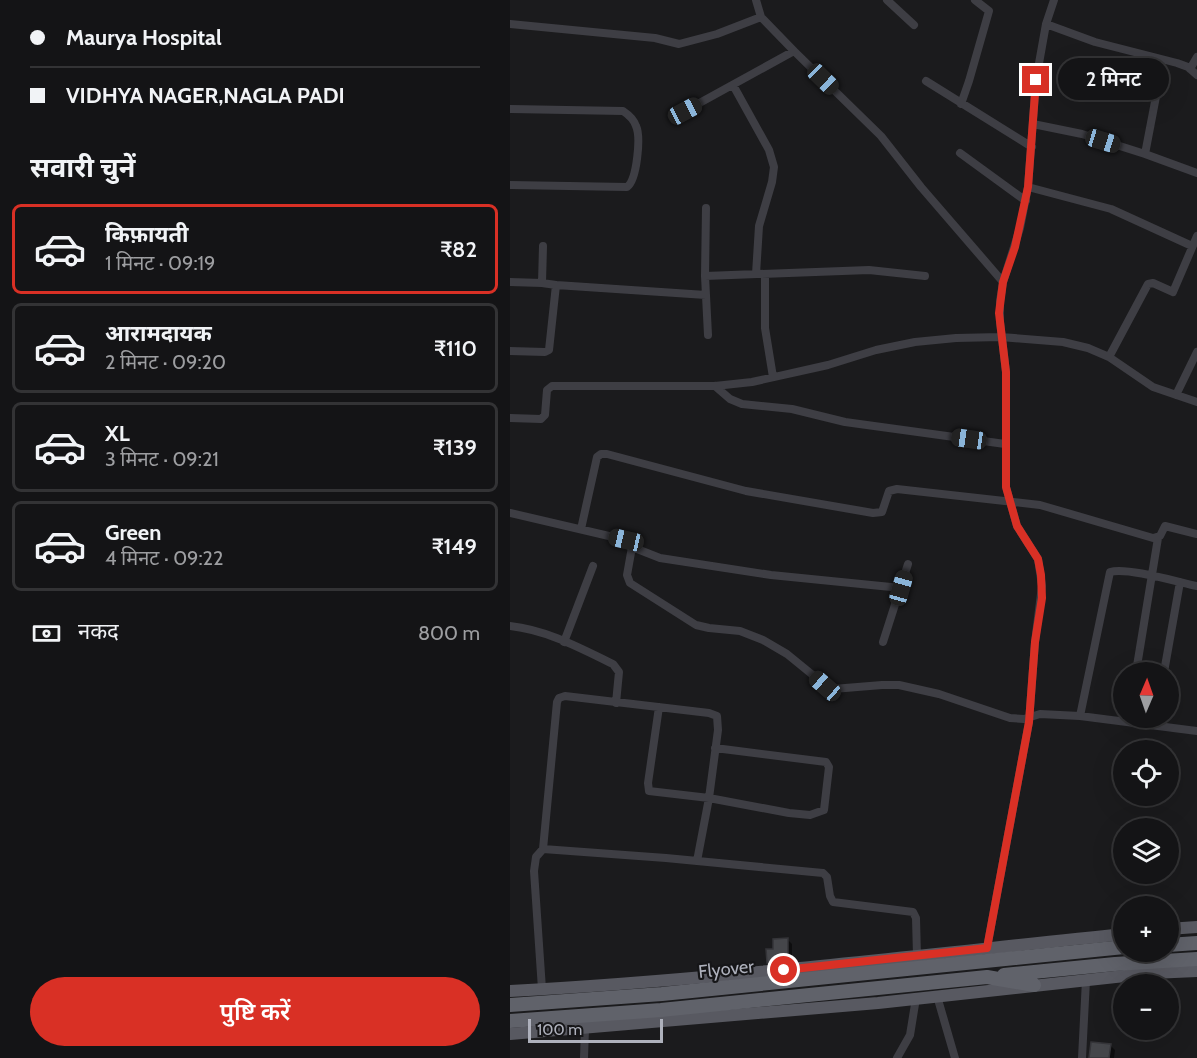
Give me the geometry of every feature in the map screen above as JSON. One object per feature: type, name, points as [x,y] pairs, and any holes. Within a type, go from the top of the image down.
[{"type":"highway","points":[[1179,944],[1197,943]]},
{"type":"highway","name":"Flyover","points":[[510,1005],[662,994],[1113,948]]},
{"type":"highway","points":[[510,1021],[661,1010],[1115,964],[1197,959]]},
{"type":"highway","points":[[987,977],[1034,985]]},
{"type":"main road","points":[[1179,928],[1197,927]]},
{"type":"main road","points":[[510,991],[842,964],[1113,935]]},
{"type":"main road","points":[[510,1034],[878,1003],[1152,973],[1197,971]]},
{"type":"street","points":[[756,0],[761,17],[881,136],[1003,282]]},
{"type":"street","points":[[887,0],[914,25]]},
{"type":"street","points":[[975,0],[989,9]]},
{"type":"street","points":[[961,104],[991,0]]},
{"type":"street","points":[[987,948],[1030,716],[1035,642],[1042,598],[1038,559],[1017,526],[1009,502],[1005,444],[1006,372],[999,307],[1003,282],[1015,247],[1026,201],[1036,80],[1046,24],[1054,0]]},
{"type":"street","points":[[510,24],[648,38],[676,45],[717,34],[761,17]]},
{"type":"street","points":[[1046,24],[1095,42],[1177,63],[1197,75]]},
{"type":"street","points":[[685,111],[794,51]]},
{"type":"street","points":[[1190,69],[1197,57]]},
{"type":"street","points":[[926,81],[1032,147]]},
{"type":"street","points":[[733,85],[769,150],[774,167],[772,183],[759,226],[756,274]]},
{"type":"street","points":[[1146,154],[1158,86]]},
{"type":"street","points":[[510,185],[627,187],[632,183],[634,177],[638,146],[636,124],[623,111],[511,110]]},
{"type":"street","points":[[1034,124],[1082,134],[1197,173]]},
{"type":"street","points":[[960,153],[1026,201]]},
{"type":"street","points":[[1028,187],[1111,209],[1192,246]]},
{"type":"street","points":[[706,208],[705,276],[708,335]]},
{"type":"street","points":[[1109,357],[1147,285],[1153,283],[1173,292],[1197,236]]},
{"type":"street","points":[[542,283],[543,246]]},
{"type":"street","points":[[705,276],[869,270],[926,276]]},
{"type":"street","points":[[765,274],[766,335],[773,377]]},
{"type":"street","points":[[510,282],[706,296]]},
{"type":"street","points":[[510,351],[549,351],[556,285]]},
{"type":"street","points":[[510,418],[541,419],[546,415],[547,390],[552,386],[715,386],[752,382],[876,350],[915,342],[956,338],[1002,337],[1063,342],[1088,348],[1109,357],[1152,387],[1197,402]]},
{"type":"street","points":[[1176,395],[1197,351]]},
{"type":"street","points":[[715,386],[730,399],[742,404],[792,409],[845,422],[1005,444]]},
{"type":"street","points":[[581,530],[597,457],[603,454],[746,491],[873,513],[883,511],[889,491],[893,489],[1045,506],[1153,538],[1158,537]]},
{"type":"street","points":[[510,513],[626,540],[632,547],[652,556],[737,570],[901,588]]},
{"type":"street","points":[[1138,662],[1158,537],[1165,526],[1197,534]]},
{"type":"street","points":[[632,547],[627,575],[630,583],[696,625],[740,631],[763,640],[787,654],[829,688],[837,690],[899,685],[939,694],[1010,718],[1019,719],[1040,714],[1113,719]]},
{"type":"street","points":[[884,642],[908,564]]},
{"type":"street","points":[[564,642],[593,566]]},
{"type":"street","points":[[1080,716],[1109,574],[1118,571],[1197,586]]},
{"type":"street","points":[[1166,662],[1180,582]]},
{"type":"street","points":[[510,626],[545,632],[618,667],[616,703]]},
{"type":"street","points":[[542,989],[534,871],[536,857],[543,849],[559,698],[565,696],[716,715],[718,718],[709,798],[697,861]]},
{"type":"street","points":[[659,707],[648,783],[649,791],[709,798],[803,814],[820,813],[825,807],[829,767],[826,762],[715,748]]},
{"type":"street","points":[[1179,727],[1197,731]]},
{"type":"street","points":[[543,849],[820,873],[828,877],[833,902],[913,912],[916,918],[917,956]]},
{"type":"street","points":[[1082,1058],[1086,980]]},
{"type":"street","points":[[937,996],[955,1058]]},
{"type":"street","points":[[897,1058],[910,1035],[916,998]]},
{"type":"street","points":[[584,1058],[585,1029]]},
{"type":"building","points":[[788,938],[788,962],[767,963],[766,949],[773,949],[773,939]]},
{"type":"building","points":[[1091,1042],[1111,1044],[1109,1058],[1089,1058]]},
{"type":"route","points":[[784,970],[987,948],[1029,722],[1035,642],[1042,598],[1038,559],[1017,526],[1006,487],[1006,372],[999,313],[1003,282],[1015,247],[1026,201],[1036,80]]}]
